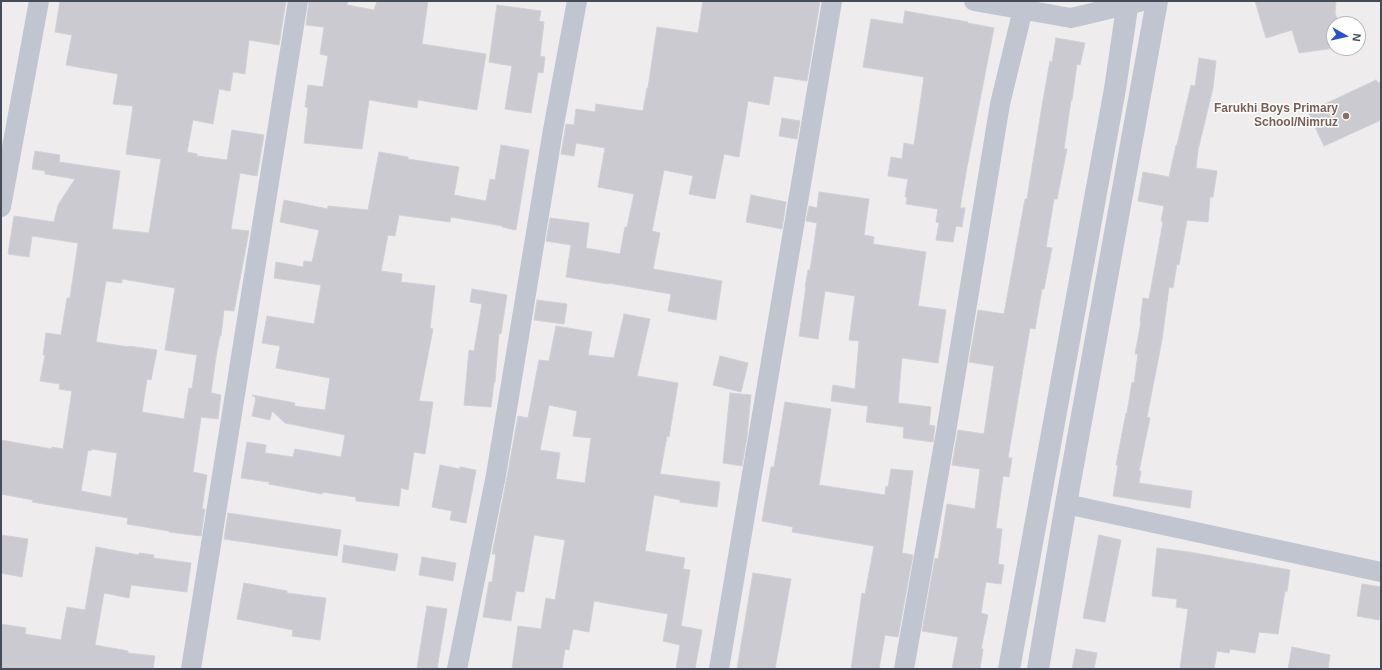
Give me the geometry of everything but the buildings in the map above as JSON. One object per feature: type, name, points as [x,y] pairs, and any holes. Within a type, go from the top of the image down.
[{"type":"street","points":[[1,207],[39,1]]},
{"type":"street","points":[[191,669],[298,1]]},
{"type":"street","points":[[457,669],[496,474],[552,130],[577,1]]},
{"type":"street","points":[[719,669],[832,1]]},
{"type":"street","points":[[974,1],[1071,18],[1133,2],[1115,89],[1009,669]]},
{"type":"street","points":[[1038,669],[1066,504],[1157,1]]},
{"type":"street","points":[[904,669],[946,432],[1000,104],[1023,9]]},
{"type":"street","points":[[1066,504],[1381,572]]},
{"type":"place","name":"Farukhi Boys Primary School/Nimruz","points":[[1346,116]]}]
